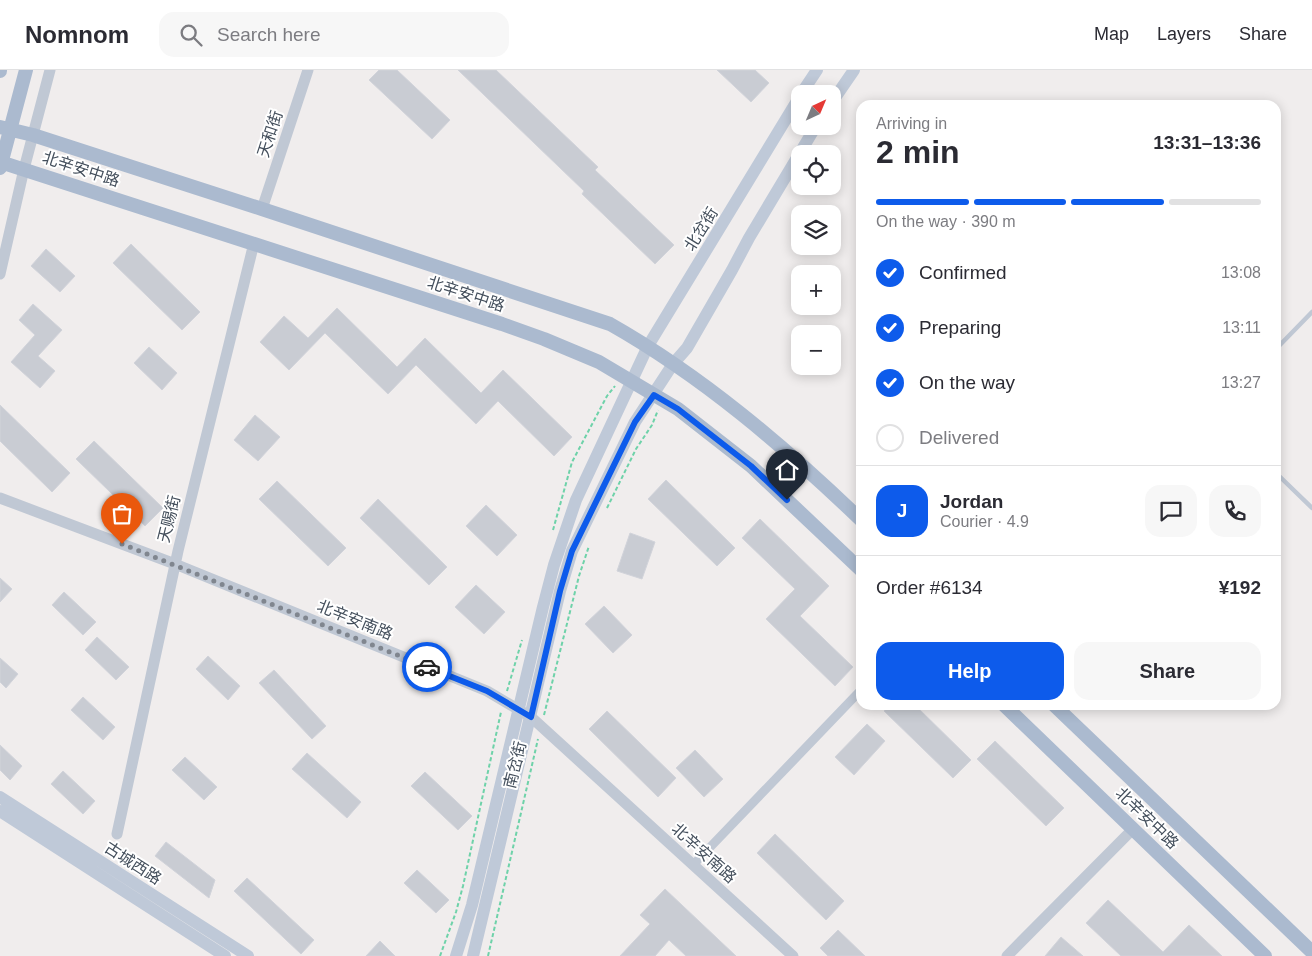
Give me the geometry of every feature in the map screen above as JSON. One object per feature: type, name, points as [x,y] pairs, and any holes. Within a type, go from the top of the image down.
[{"type":"main road","points":[[0,164],[6,128],[26,70]]},
{"type":"main road","name":"北岔街","points":[[807,85],[817,70]]},
{"type":"main road","points":[[841,89],[854,70]]},
{"type":"main road","name":"北岔街","points":[[632,381],[648,346],[791,111]]},
{"type":"main road","name":"北辛安中路","points":[[6,128],[262,209],[610,324],[648,346],[766,433],[856,515]]},
{"type":"main road","points":[[658,397],[673,364],[687,348],[749,238],[811,135]]},
{"type":"main road","name":"北辛安中路","points":[[0,164],[24,169],[254,243],[544,339],[600,362],[658,397],[751,466],[856,565]]},
{"type":"main road","name":"南岔街","points":[[456,956],[472,905],[554,565],[576,500],[632,381]]},
{"type":"main road","name":"南岔街","points":[[473,956],[560,591],[572,551],[635,422],[658,397]]},
{"type":"main road","name":"北辛安中路","points":[[1009,710],[1265,956]]},
{"type":"main road","name":"北辛安中路","points":[[1059,710],[1312,952]]},
{"type":"main road","name":"古城西路","points":[[0,797],[248,956]]},
{"type":"main road","name":"古城西路","points":[[0,811],[225,956]]},
{"type":"street","points":[[0,274],[24,169],[50,70]]},
{"type":"street","name":"天和街","points":[[262,209],[308,70]]},
{"type":"street","name":"天赐街","points":[[117,834],[175,564],[254,243]]},
{"type":"street","name":"北辛安南路","points":[[0,498],[175,564],[487,691],[519,708],[542,726],[793,956]]},
{"type":"street","points":[[693,864],[856,695]]},
{"type":"street","points":[[1007,956],[1133,829]]},
{"type":"lane","points":[[1281,344],[1312,312]]},
{"type":"lane","points":[[1281,478],[1312,508]]},
{"type":"path","points":[[607,509],[616,494],[636,449],[652,424],[658,397]]},
{"type":"path","name":"南岔街","points":[[488,956],[542,726],[579,576],[590,540]]},
{"type":"building","points":[[379,70],[397,70],[450,120],[432,139],[369,80]]},
{"type":"building","points":[[458,70],[496,70],[598,167],[595,170],[674,245],[655,264],[582,194],[584,191]]},
{"type":"building","points":[[717,70],[755,70],[769,83],[751,102]]},
{"type":"building","points":[[131,244],[200,312],[182,330],[113,263]]},
{"type":"building","points":[[46,249],[75,276],[60,292],[31,266]]},
{"type":"building","points":[[33,304],[62,330],[38,356],[55,371],[40,388],[11,362],[35,335],[19,320]]},
{"type":"building","points":[[337,308],[397,367],[425,338],[481,393],[503,370],[572,437],[554,456],[498,401],[476,424],[416,365],[388,394],[325,333],[289,370],[260,342],[284,316],[308,338]]},
{"type":"building","points":[[149,347],[177,373],[162,390],[134,363]]},
{"type":"building","points":[[0,405],[70,473],[52,492],[0,441]]},
{"type":"building","points":[[255,415],[280,437],[258,461],[234,440]]},
{"type":"building","points":[[94,441],[163,508],[145,526],[76,459]]},
{"type":"building","points":[[666,480],[735,548],[717,566],[648,499]]},
{"type":"building","points":[[277,481],[346,548],[328,566],[259,499]]},
{"type":"building","points":[[378,499],[447,567],[429,585],[360,518]]},
{"type":"building","points":[[486,505],[517,535],[497,556],[466,526]]},
{"type":"building","points":[[760,519],[829,586],[800,616],[853,667],[835,686],[766,619],[795,589],[742,538]]},
{"type":"building","points":[[630,533],[655,542],[642,579],[617,571]]},
{"type":"building","points":[[0,578],[12,589],[0,602]]},
{"type":"building","points":[[476,585],[505,612],[484,634],[455,607]]},
{"type":"building","points":[[64,592],[96,622],[83,635],[52,605]]},
{"type":"building","points":[[604,606],[632,635],[613,653],[585,624]]},
{"type":"building","points":[[97,637],[129,667],[116,680],[85,650]]},
{"type":"building","points":[[208,656],[240,686],[228,700],[196,669]]},
{"type":"building","points":[[0,658],[18,674],[6,688],[0,682]]},
{"type":"building","points":[[274,670],[326,726],[312,739],[259,683]]},
{"type":"building","points":[[83,697],[115,727],[103,740],[71,710]]},
{"type":"building","points":[[920,710],[971,760],[953,778],[884,711]]},
{"type":"building","points":[[607,711],[676,778],[658,797],[589,729]]},
{"type":"building","points":[[867,724],[885,741],[854,775],[835,757]]},
{"type":"building","points":[[995,741],[1064,808],[1046,826],[977,759]]},
{"type":"building","points":[[0,745],[22,766],[10,780],[0,770]]},
{"type":"building","points":[[695,750],[723,779],[704,797],[676,768]]},
{"type":"building","points":[[307,753],[361,802],[347,818],[292,769]]},
{"type":"building","points":[[185,757],[217,787],[204,800],[172,770]]},
{"type":"building","points":[[63,771],[95,801],[83,814],[51,784]]},
{"type":"building","points":[[425,772],[472,816],[458,830],[411,786]]},
{"type":"building","points":[[775,834],[844,901],[826,920],[757,853]]},
{"type":"building","points":[[166,842],[215,880],[209,898],[155,856]]},
{"type":"building","points":[[417,870],[449,900],[436,913],[404,883]]},
{"type":"building","points":[[247,878],[314,940],[301,954],[234,891]]},
{"type":"building","points":[[665,889],[736,956],[686,956],[669,940],[655,956],[620,956],[650,924],[640,915]]},
{"type":"building","points":[[1108,900],[1163,952],[1189,925],[1222,956],[1121,956],[1086,923]]},
{"type":"building","points":[[838,930],[865,956],[828,956],[820,948]]},
{"type":"building","points":[[1061,937],[1083,956],[1045,956]]},
{"type":"building","points":[[380,941],[395,956],[366,956]]},
{"type":"way so far","points":[[122,544],[427,667]]},
{"type":"route","points":[[427,667],[487,691],[519,708],[531,717],[560,591],[572,551],[635,422],[654,395],[678,409],[751,466],[787,500]]}]
